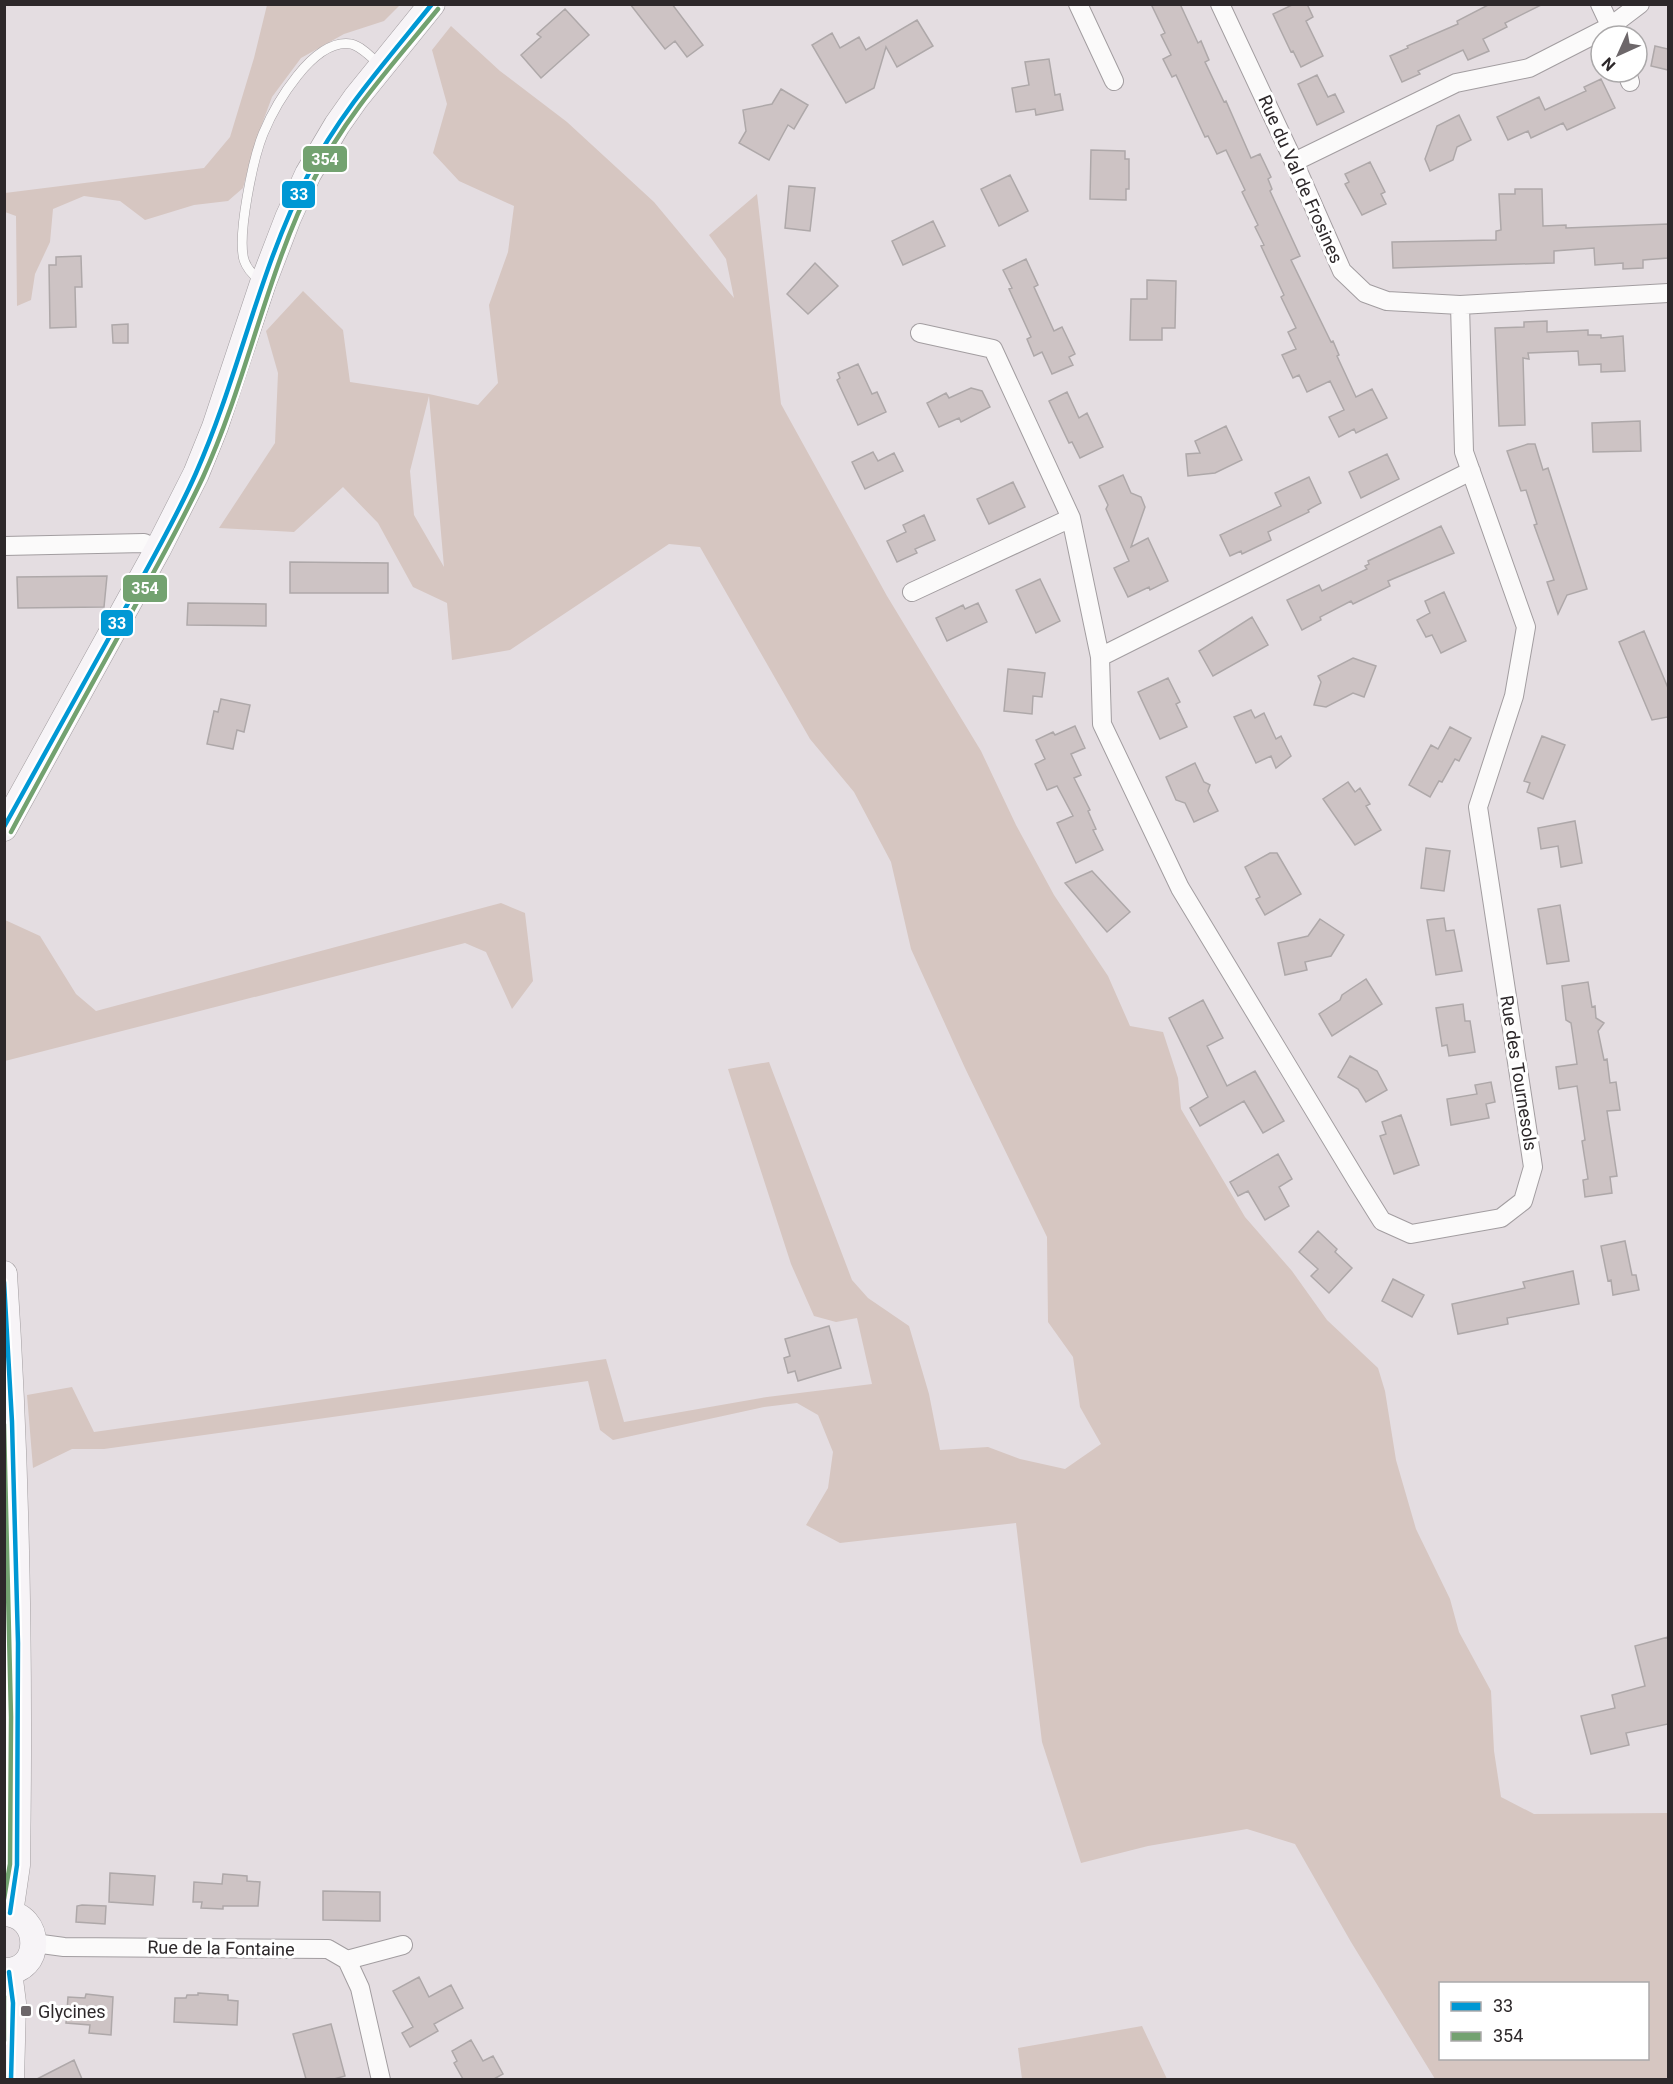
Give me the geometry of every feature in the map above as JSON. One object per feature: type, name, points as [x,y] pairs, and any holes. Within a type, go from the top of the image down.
[{"type":"main road","points":[[4,828],[158,549],[196,474],[215,427],[263,283],[308,174],[337,125],[432,4]]},
{"type":"main road","points":[[4,1274],[12,1385],[18,1561],[17,1865],[7,1913],[20,1917],[27,1923],[33,1932],[34,1943],[30,1959],[17,1969],[7,1972],[13,2003],[11,2079]]},
{"type":"street","points":[[1078,4],[1114,81]]},
{"type":"street","name":"Rue du Val de Frosines","points":[[1220,4],[1342,271],[1365,292],[1387,301],[1460,305],[1668,293]]},
{"type":"street","points":[[1600,4],[1610,24]]},
{"type":"street","points":[[1620,24],[1640,4]]},
{"type":"street","points":[[1294,162],[1456,83],[1529,68],[1589,42]]},
{"type":"street","points":[[1100,657],[1471,471],[1464,452],[1460,305]]},
{"type":"street","name":"Rue des Tournesols","points":[[920,333],[993,349],[1071,518],[1100,657],[1102,724],[1180,888],[1382,1221],[1411,1234],[1501,1218],[1523,1201],[1533,1167],[1478,807],[1514,696],[1526,627],[1471,471]]},
{"type":"street","points":[[912,592],[1071,518]]},
{"type":"street","points":[[4,546],[144,543],[158,549]]},
{"type":"street","name":"Rue de la Fontaine","points":[[34,1943],[64,1947],[328,1949],[347,1960]]},
{"type":"street","points":[[381,2079],[360,1988],[347,1960],[402,1945]]},
{"type":"lane","points":[[263,283],[253,274],[244,260],[243,237],[251,179],[263,134],[278,106],[293,81],[311,61],[327,48],[341,44],[353,44],[382,66]]},
{"type":"shaded area","points":[[267,5],[400,5],[384,21],[344,34],[301,58],[272,97],[255,143],[243,188],[228,201],[194,205],[145,220],[120,201],[84,196],[53,209],[50,242],[35,274],[31,300],[17,306],[16,216],[5,212],[5,193],[204,168],[230,137]]},
{"type":"shaded area","points":[[451,26],[500,71],[567,122],[654,202],[734,298],[726,259],[709,235],[757,194],[781,404],[887,596],[981,751],[1016,825],[1054,895],[1108,976],[1130,1026],[1163,1032],[1178,1078],[1181,1109],[1245,1217],[1292,1271],[1327,1320],[1378,1368],[1385,1391],[1396,1460],[1416,1529],[1450,1599],[1459,1632],[1491,1691],[1494,1751],[1501,1797],[1534,1814],[1668,1813],[1668,2079],[1435,2079],[1351,1942],[1295,1844],[1247,1829],[1148,1846],[1081,1863],[1042,1742],[1016,1523],[840,1543],[806,1525],[828,1488],[833,1452],[818,1415],[797,1403],[764,1407],[613,1440],[600,1430],[588,1381],[104,1449],[72,1449],[33,1468],[27,1395],[72,1387],[94,1432],[606,1359],[624,1422],[767,1397],[872,1384],[857,1318],[836,1322],[814,1316],[791,1264],[728,1069],[769,1062],[852,1280],[868,1298],[909,1326],[929,1394],[940,1450],[988,1447],[1020,1459],[1065,1469],[1101,1444],[1080,1407],[1073,1357],[1048,1322],[1047,1237],[965,1068],[911,949],[891,862],[854,792],[810,739],[700,547],[669,544],[510,650],[452,660],[447,603],[413,587],[378,523],[343,487],[294,532],[219,528],[275,443],[278,373],[266,331],[303,291],[343,330],[350,382],[429,394],[478,405],[498,383],[489,305],[508,252],[514,206],[459,181],[433,153],[447,104],[432,50]],"holes":[[[429,396],[444,567],[414,515],[410,471]]]},
{"type":"shaded area","points":[[501,903],[525,913],[533,981],[512,1009],[486,952],[465,943],[5,1061],[5,920],[40,936],[76,994],[96,1011]]},
{"type":"shaded area","points":[[1142,2026],[1167,2079],[1022,2079],[1018,2048]]},
{"type":"building","points":[[630,4],[672,4],[703,45],[687,57],[675,41],[665,49]]},
{"type":"building","points":[[1151,4],[1180,4],[1198,43],[1201,41],[1209,60],[1205,62],[1224,102],[1226,101],[1251,158],[1260,154],[1271,177],[1268,179],[1272,189],[1270,191],[1300,256],[1291,260],[1331,342],[1333,341],[1339,355],[1337,356],[1356,397],[1372,389],[1387,418],[1356,433],[1354,429],[1339,437],[1329,417],[1344,410],[1330,381],[1307,392],[1299,375],[1293,378],[1282,355],[1296,349],[1288,332],[1296,328],[1281,297],[1284,295],[1261,246],[1264,245],[1255,227],[1258,225],[1242,192],[1245,190],[1226,150],[1217,154],[1208,136],[1205,137],[1176,75],[1172,77],[1163,59],[1171,55],[1161,35],[1165,33]]},
{"type":"building","points":[[1294,4],[1307,4],[1313,17],[1306,21],[1323,56],[1301,67],[1293,51],[1291,52],[1273,14]]},
{"type":"building","points":[[1490,4],[1543,4],[1505,23],[1507,27],[1483,39],[1489,51],[1468,60],[1463,50],[1418,71],[1420,74],[1402,82],[1390,56],[1408,48],[1407,46],[1458,24],[1457,21]]},
{"type":"building","points":[[565,9],[589,35],[541,78],[521,55],[541,37],[537,34]]},
{"type":"building","points":[[917,20],[933,46],[897,67],[886,47],[874,88],[846,103],[812,45],[832,33],[840,48],[859,37],[866,50]]},
{"type":"building","points":[[1655,46],[1668,49],[1668,70],[1651,66]]},
{"type":"building","points":[[1049,59],[1055,95],[1060,94],[1063,110],[1036,115],[1035,109],[1016,112],[1012,88],[1029,85],[1025,62]]},
{"type":"building","points":[[1317,75],[1328,97],[1335,94],[1344,112],[1317,125],[1298,84]]},
{"type":"building","points":[[1590,84],[1603,84],[1615,108],[1567,130],[1563,123],[1531,138],[1528,131],[1508,140],[1497,117],[1539,97],[1545,110],[1586,91],[1584,87]]},
{"type":"building","points":[[781,89],[808,105],[794,129],[788,125],[769,160],[739,143],[746,131],[743,110],[772,104]]},
{"type":"building","points":[[1459,115],[1471,140],[1457,147],[1453,160],[1430,171],[1425,159],[1437,126]]},
{"type":"building","points":[[1091,150],[1125,151],[1125,159],[1129,159],[1129,189],[1126,189],[1126,200],[1090,199]]},
{"type":"building","points":[[1370,162],[1385,192],[1381,194],[1386,204],[1362,215],[1345,184],[1349,182],[1345,174]]},
{"type":"building","points":[[1010,175],[1028,211],[999,226],[981,189]]},
{"type":"building","points":[[789,186],[815,188],[810,231],[785,228]]},
{"type":"building","points":[[1515,189],[1542,189],[1543,226],[1566,225],[1566,228],[1668,224],[1668,258],[1643,260],[1643,268],[1623,269],[1623,263],[1595,265],[1594,248],[1554,251],[1554,263],[1393,268],[1392,242],[1496,240],[1496,231],[1501,230],[1499,194],[1515,194]]},
{"type":"building","points":[[933,221],[945,246],[903,265],[892,241]]},
{"type":"building","points":[[81,256],[82,287],[75,287],[76,327],[50,328],[49,265],[56,265],[56,257]]},
{"type":"building","points":[[1026,259],[1038,285],[1034,287],[1054,331],[1062,327],[1075,354],[1069,357],[1073,365],[1052,374],[1042,352],[1034,356],[1027,339],[1031,337],[1003,270]]},
{"type":"building","points":[[815,263],[838,286],[808,314],[787,294]]},
{"type":"building","points":[[1147,280],[1176,281],[1175,328],[1162,328],[1162,340],[1130,340],[1131,299],[1147,299]]},
{"type":"building","points":[[1547,321],[1547,332],[1588,330],[1588,335],[1601,335],[1601,338],[1623,336],[1625,371],[1601,372],[1601,364],[1579,365],[1578,351],[1528,353],[1529,359],[1523,358],[1525,425],[1499,426],[1495,328],[1524,327],[1524,322]]},
{"type":"building","points":[[128,324],[128,343],[113,343],[112,325]]},
{"type":"building","points":[[858,364],[872,394],[877,392],[886,412],[858,425],[837,380],[840,378],[838,373]]},
{"type":"building","points":[[971,388],[982,391],[990,407],[961,422],[959,418],[939,427],[927,403],[946,393],[949,398]]},
{"type":"building","points":[[1067,392],[1079,418],[1087,413],[1103,447],[1080,458],[1072,442],[1069,443],[1049,401]]},
{"type":"building","points":[[1640,421],[1641,451],[1593,452],[1592,423]]},
{"type":"building","points":[[1226,426],[1242,460],[1215,473],[1188,476],[1186,454],[1200,453],[1195,441]]},
{"type":"building","points":[[1535,444],[1543,470],[1548,468],[1587,589],[1567,595],[1558,614],[1547,582],[1554,580],[1534,525],[1537,524],[1526,490],[1521,491],[1507,451]]},
{"type":"building","points":[[873,452],[878,461],[894,453],[903,471],[865,489],[852,462]]},
{"type":"building","points":[[1387,454],[1399,479],[1361,498],[1349,472]]},
{"type":"building","points":[[1123,475],[1131,493],[1141,497],[1145,507],[1131,547],[1148,538],[1168,581],[1128,597],[1114,568],[1129,561],[1106,509],[1108,505],[1099,486]]},
{"type":"building","points":[[1309,477],[1321,503],[1308,510],[1309,512],[1268,532],[1271,540],[1242,554],[1241,551],[1230,556],[1220,535],[1281,506],[1275,493]]},
{"type":"building","points":[[1013,482],[1025,507],[989,524],[977,499]]},
{"type":"building","points":[[924,515],[935,540],[915,549],[917,553],[897,562],[887,541],[906,532],[903,525]]},
{"type":"building","points":[[1441,526],[1454,553],[1388,581],[1390,586],[1353,604],[1351,601],[1320,617],[1321,620],[1302,630],[1287,600],[1319,585],[1322,591],[1367,569],[1365,566],[1369,564],[1368,561]]},
{"type":"building","points":[[290,562],[388,563],[388,593],[290,593]]},
{"type":"building","points":[[107,576],[104,607],[18,608],[17,577]]},
{"type":"building","points":[[1040,579],[1060,621],[1036,633],[1016,590]]},
{"type":"building","points":[[1444,592],[1466,641],[1441,653],[1432,635],[1426,637],[1417,620],[1430,613],[1425,601]]},
{"type":"building","points":[[188,603],[266,604],[266,626],[187,625]]},
{"type":"building","points":[[978,603],[987,622],[947,641],[936,618],[963,605],[965,609]]},
{"type":"building","points":[[1252,617],[1268,645],[1213,676],[1199,651]]},
{"type":"building","points":[[1644,631],[1668,688],[1668,717],[1652,720],[1619,642]]},
{"type":"building","points":[[1353,658],[1376,666],[1364,697],[1353,693],[1326,707],[1314,705],[1321,682],[1318,676]]},
{"type":"building","points":[[1008,669],[1045,673],[1042,697],[1033,696],[1032,714],[1004,711]]},
{"type":"building","points":[[1168,678],[1180,702],[1176,704],[1187,727],[1160,739],[1138,692]]},
{"type":"building","points":[[221,699],[250,705],[244,732],[237,730],[233,749],[207,744],[214,711],[218,712]]},
{"type":"building","points":[[1251,710],[1255,718],[1264,713],[1276,739],[1281,736],[1291,756],[1276,768],[1271,756],[1256,763],[1234,717]]},
{"type":"building","points":[[1075,726],[1085,748],[1071,754],[1081,775],[1074,778],[1090,810],[1088,811],[1096,829],[1093,830],[1103,850],[1076,863],[1057,823],[1073,816],[1057,786],[1047,790],[1035,764],[1045,759],[1036,740]]},
{"type":"building","points":[[1450,727],[1471,738],[1459,761],[1455,759],[1430,797],[1409,785],[1431,745],[1438,749]]},
{"type":"building","points":[[1542,736],[1565,745],[1543,799],[1527,792],[1530,783],[1524,781]]},
{"type":"building","points":[[1195,763],[1204,782],[1210,785],[1208,791],[1218,811],[1194,822],[1185,803],[1176,800],[1166,777]]},
{"type":"building","points":[[1348,782],[1355,792],[1360,788],[1370,804],[1366,806],[1381,830],[1355,845],[1323,799]]},
{"type":"building","points":[[1575,821],[1582,863],[1561,867],[1558,846],[1541,849],[1538,828]]},
{"type":"building","points":[[1426,848],[1450,851],[1444,891],[1421,888]]},
{"type":"building","points":[[1270,853],[1277,853],[1301,894],[1265,915],[1256,899],[1260,897],[1245,867]]},
{"type":"building","points":[[1092,871],[1130,912],[1107,932],[1065,883]]},
{"type":"building","points":[[1560,905],[1569,961],[1547,964],[1538,909]]},
{"type":"building","points":[[1444,918],[1446,931],[1454,930],[1462,971],[1436,975],[1427,920]]},
{"type":"building","points":[[1320,919],[1344,935],[1331,956],[1305,962],[1307,970],[1285,975],[1278,943],[1308,936]]},
{"type":"building","points":[[1366,979],[1382,1004],[1332,1036],[1319,1014]]},
{"type":"building","points":[[1588,982],[1596,1018],[1604,1023],[1598,1031],[1604,1060],[1607,1059],[1610,1083],[1616,1082],[1620,1110],[1607,1111],[1617,1176],[1610,1177],[1612,1193],[1585,1197],[1583,1180],[1588,1179],[1577,1086],[1559,1089],[1556,1067],[1577,1064],[1571,1023],[1566,1020],[1562,986]]},
{"type":"building","points":[[1203,1000],[1223,1038],[1207,1046],[1227,1086],[1255,1071],[1284,1121],[1263,1133],[1244,1101],[1200,1126],[1190,1108],[1208,1097],[1169,1018]]},
{"type":"building","points":[[1463,1004],[1465,1021],[1470,1021],[1475,1052],[1449,1056],[1447,1045],[1442,1046],[1436,1008]]},
{"type":"building","points":[[1350,1056],[1377,1071],[1387,1090],[1366,1102],[1358,1089],[1338,1077]]},
{"type":"building","points":[[1491,1082],[1495,1102],[1486,1104],[1489,1118],[1451,1125],[1447,1099],[1477,1094],[1475,1085]]},
{"type":"building","points":[[1401,1115],[1419,1165],[1394,1174],[1380,1136],[1386,1134],[1382,1122]]},
{"type":"building","points":[[1278,1154],[1292,1179],[1279,1187],[1289,1206],[1265,1220],[1248,1191],[1238,1196],[1230,1182]]},
{"type":"building","points":[[1318,1231],[1337,1249],[1335,1252],[1352,1268],[1329,1293],[1311,1276],[1318,1269],[1299,1252]]},
{"type":"building","points":[[1625,1241],[1632,1275],[1636,1275],[1639,1290],[1613,1295],[1601,1246]]},
{"type":"building","points":[[1573,1271],[1579,1304],[1507,1318],[1508,1324],[1458,1334],[1452,1304],[1525,1288],[1523,1282]]},
{"type":"building","points":[[1393,1279],[1424,1295],[1412,1317],[1382,1301]]},
{"type":"building","points":[[829,1326],[841,1368],[798,1381],[795,1371],[788,1373],[784,1358],[790,1356],[785,1339]]},
{"type":"building","points":[[1668,1637],[1668,1724],[1626,1733],[1629,1745],[1591,1754],[1581,1716],[1615,1708],[1612,1695],[1645,1686],[1635,1646]]},
{"type":"building","points":[[110,1873],[155,1876],[153,1905],[109,1902]]},
{"type":"building","points":[[223,1874],[247,1876],[247,1881],[260,1882],[258,1906],[201,1908],[202,1902],[193,1902],[194,1882],[222,1884]]},
{"type":"building","points":[[323,1891],[380,1892],[380,1921],[323,1920]]},
{"type":"building","points":[[77,1906],[106,1906],[105,1924],[76,1922]]},
{"type":"building","points":[[419,1977],[429,1997],[451,1985],[463,2008],[434,2024],[438,2031],[410,2047],[402,2033],[413,2027],[393,1991]]},
{"type":"building","points":[[198,1993],[228,1995],[228,2000],[238,2001],[237,2025],[174,2022],[175,1998],[186,1998],[187,1995],[198,1995]]},
{"type":"building","points":[[86,1994],[113,1997],[111,2035],[89,2033],[90,2025],[66,2023],[68,1997],[85,1998]]},
{"type":"building","points":[[331,2024],[345,2076],[334,2079],[306,2079],[293,2034]]},
{"type":"building","points":[[471,2040],[483,2061],[493,2056],[503,2074],[494,2079],[463,2079],[454,2063],[457,2061],[452,2051]]},
{"type":"building","points":[[74,2060],[82,2079],[37,2079]]},
{"type":"transit line","name":"33","points":[[4,827],[160,546],[196,473],[225,399],[262,285],[308,175],[350,108],[432,4]]},
{"type":"transit line","name":"354","points":[[11,832],[165,552],[203,477],[232,403],[283,252],[314,179],[340,133],[355,112],[438,9]]},
{"type":"transit line","name":"33","points":[[4,1282],[12,1422],[18,1643],[17,1865],[10,1913]]},
{"type":"transit line","name":"354","points":[[4,1424],[11,1717],[10,1864],[4,1899]]},
{"type":"transit line","name":"33","points":[[9,1972],[13,2003],[11,2080]]},
{"type":"transit line","name":"354","points":[[4,1996],[4,2041]]},
{"type":"place","name":"Glycines","points":[[26,2011]]}]
